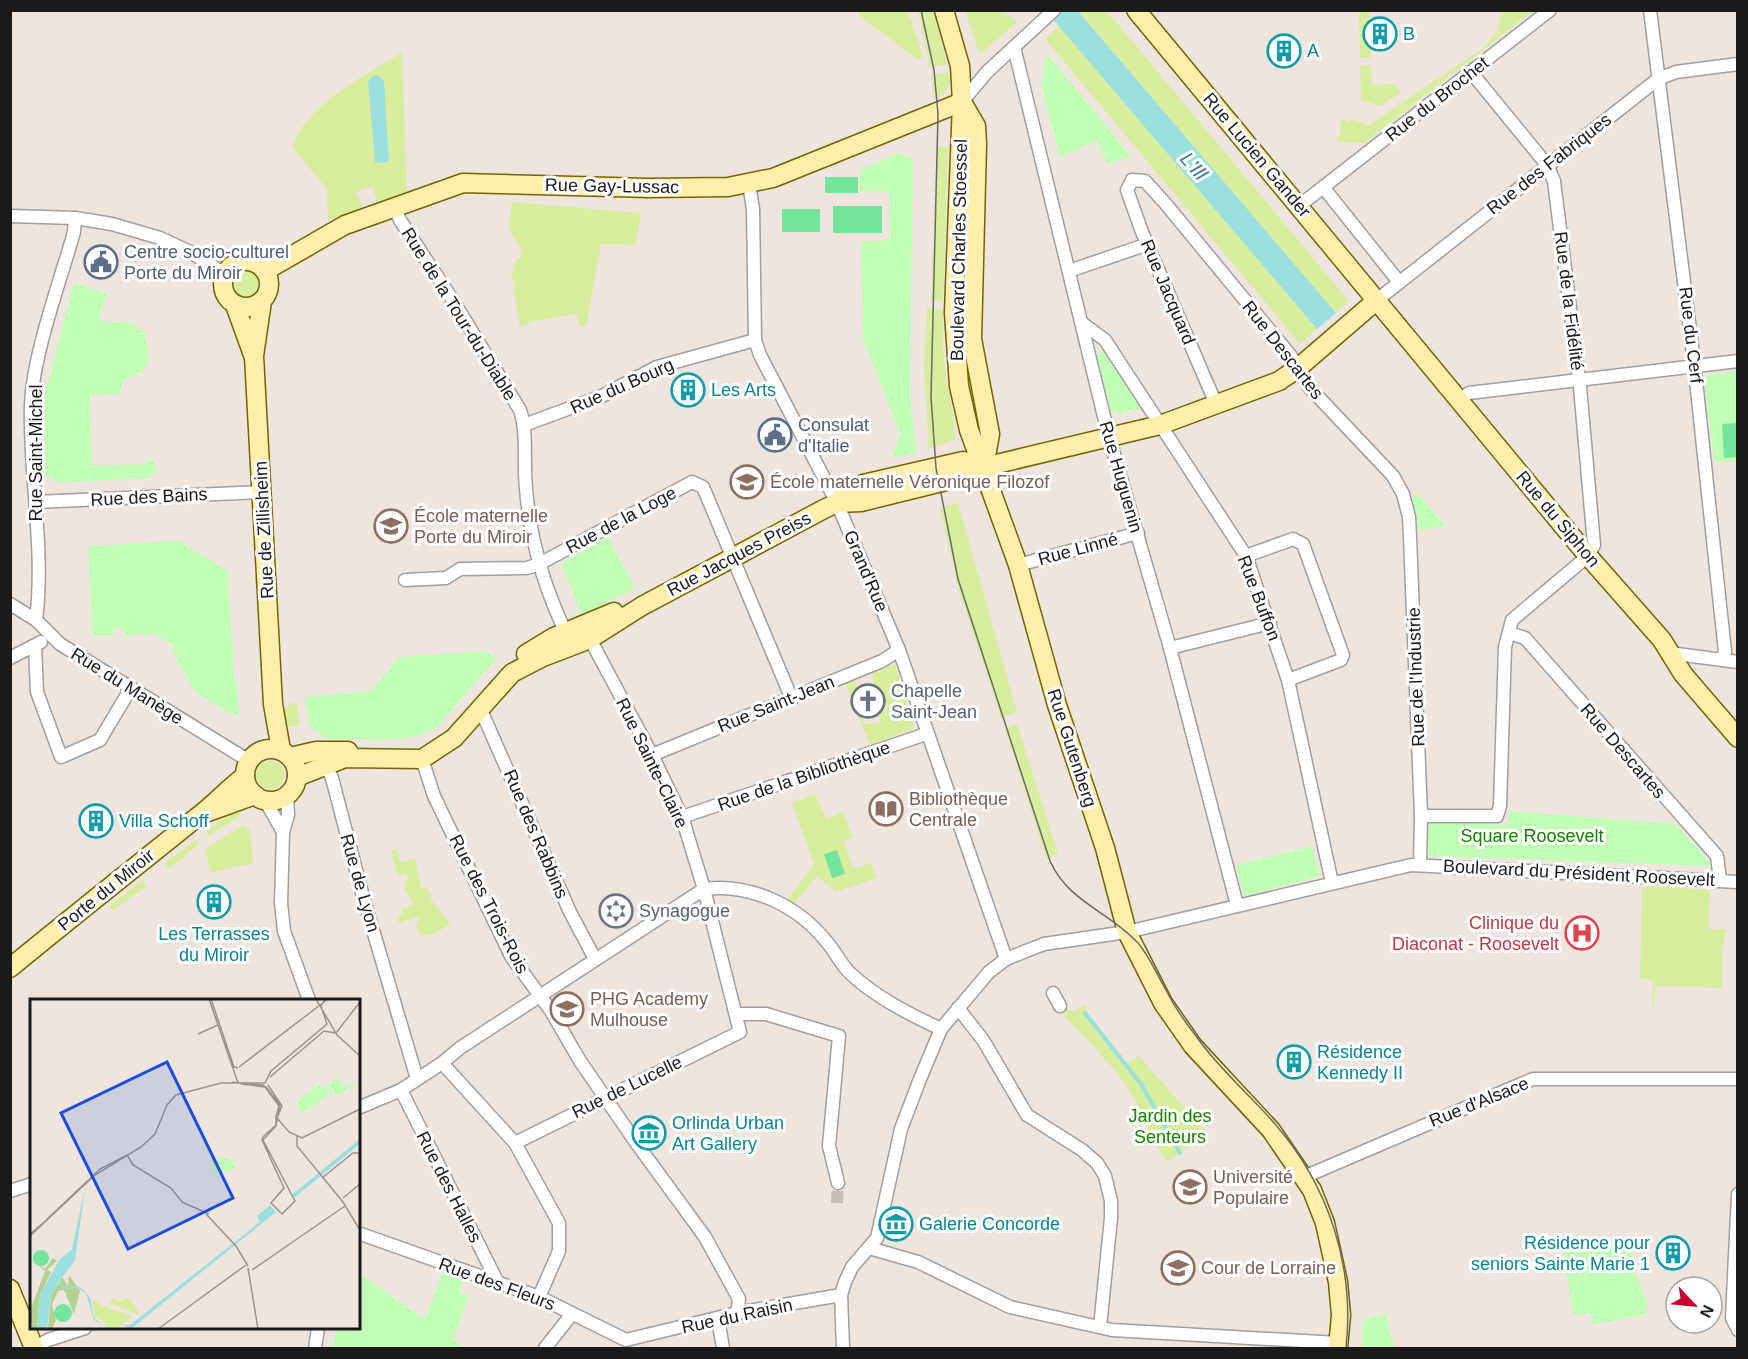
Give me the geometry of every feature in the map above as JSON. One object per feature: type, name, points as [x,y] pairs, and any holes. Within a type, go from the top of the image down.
[{"type":"street","name":"Boulevard Charles Stoessel","points":[[944,10],[960,66],[963,102],[976,126],[972,339],[990,434],[984,467],[1018,565]]},
{"type":"street","points":[[963,102],[987,72],[1054,10]]},
{"type":"street","name":"Rue Lucien Gander","points":[[1136,10],[1377,300]]},
{"type":"street","name":"Rue du Brochet","points":[[1299,206],[1550,10]]},
{"type":"street","name":"Rue du Cerf","points":[[1650,10],[1695,367],[1725,652],[1723,660]]},
{"type":"street","name":"Rue Huguenin","points":[[1014,47],[1109,436],[1170,648],[1237,906]]},
{"type":"street","name":"Rue des Fabriques","points":[[1377,300],[1658,79],[1676,72],[1737,64]]},
{"type":"street","name":"Rue de la Fidélité","points":[[1471,72],[1547,165],[1554,181],[1579,379],[1594,545],[1582,561]]},
{"type":"street","name":"Rue Gay-Lussac","points":[[265,271],[345,225],[463,183],[631,188],[749,184],[773,178],[963,102]]},
{"type":"street","name":"Rue Jacquard","points":[[1132,180],[1127,190],[1216,404]]},
{"type":"street","name":"Rue Descartes","points":[[1132,180],[1145,181],[1165,203],[1291,356],[1304,362],[1310,387],[1393,476],[1409,517],[1410,537]]},
{"type":"street","name":"Grand'Rue","points":[[749,184],[753,209],[755,340],[760,356],[837,503],[899,650],[926,734],[1006,959]]},
{"type":"street","points":[[1323,187],[1400,282]]},
{"type":"street","name":"Rue de la Tour-du-Diable","points":[[394,207],[515,401],[524,425],[527,508],[539,564],[549,598],[569,639]]},
{"type":"street","points":[[10,216],[75,218],[112,224],[160,238],[190,252],[225,274]]},
{"type":"street","name":"Rue Saint-Michel","points":[[36,620],[36,502],[31,408],[36,372],[74,232],[75,218]]},
{"type":"street","points":[[1069,271],[1148,244]]},
{"type":"street","points":[[244,261],[260,265],[265,271],[269,286],[262,301],[249,307],[235,305],[224,292],[225,274],[236,263],[244,261]]},
{"type":"street","points":[[984,467],[1160,424],[1279,381],[1377,300]]},
{"type":"street","name":"Rue du Siphon","points":[[1377,300],[1458,400],[1582,561],[1662,640],[1683,674],[1737,738]]},
{"type":"street","name":"Rue de Zillisheim","points":[[262,301],[254,356],[273,704],[279,752]]},
{"type":"street","name":"Rue de Zillisheim","points":[[235,305],[254,356]]},
{"type":"street","name":"Rue Buffon","points":[[1082,323],[1105,340],[1246,556],[1288,680],[1332,883]]},
{"type":"street","name":"Rue du Bourg","points":[[524,425],[600,397],[657,367],[755,340]]},
{"type":"street","points":[[1458,400],[1469,393],[1737,361]]},
{"type":"street","name":"Rue Jacques Preiss","points":[[279,752],[391,750],[427,743],[442,734],[499,670],[569,639],[590,639],[642,606],[837,503],[847,490],[863,484],[963,461],[984,467]]},
{"type":"street","name":"Rue de la Loge","points":[[539,564],[692,482],[703,487],[734,556]]},
{"type":"street","name":"Rue des Bains","points":[[36,502],[262,492]]},
{"type":"street","name":"Rue Linné","points":[[1018,565],[1137,534]]},
{"type":"street","name":"Rue de l'Industrie","points":[[1410,537],[1421,816]]},
{"type":"street","points":[[1246,556],[1293,539],[1304,544],[1343,655],[1341,660],[1288,680]]},
{"type":"street","points":[[734,556],[792,697]]},
{"type":"street","points":[[1421,816],[1497,816],[1500,806],[1505,647],[1512,620],[1582,561]]},
{"type":"street","points":[[405,580],[446,578],[460,569],[527,568],[539,564]]},
{"type":"street","name":"Rue Gutenberg","points":[[1018,565],[1057,705],[1105,848],[1127,932],[1163,1003],[1193,1046],[1271,1130],[1304,1177],[1324,1222],[1334,1257],[1340,1303],[1339,1346]]},
{"type":"street","name":"Rue du Manège","points":[[10,604],[36,620],[51,635],[247,769]]},
{"type":"street","name":"Rue Jacques Preiss","points":[[422,759],[454,738],[512,673],[599,620],[622,609],[642,606]]},
{"type":"street","points":[[590,639],[590,628],[599,620]]},
{"type":"street","points":[[1170,648],[1270,623]]},
{"type":"street","name":"Rue Descartes","points":[[1509,633],[1525,638],[1652,785],[1717,856],[1720,880]]},
{"type":"street","points":[[10,658],[51,635]]},
{"type":"street","name":"Rue Sainte-Claire","points":[[590,639],[652,755],[682,817],[704,889],[740,1032]]},
{"type":"street","points":[[35,646],[37,692],[61,757],[100,740],[131,688]]},
{"type":"street","name":"Rue Saint-Jean","points":[[652,755],[882,661],[899,650]]},
{"type":"street","points":[[1669,653],[1737,662]]},
{"type":"street","name":"Rue Jacques Preiss","points":[[480,708],[477,702],[499,670]]},
{"type":"street","name":"Rue des Rabbins","points":[[480,708],[570,912],[596,959]]},
{"type":"street","name":"Rue de la Bibliothèque","points":[[682,817],[926,734]]},
{"type":"street","points":[[279,752],[296,766],[297,777],[287,795],[288,815],[283,832],[281,903],[284,931],[309,999]]},
{"type":"street","name":"Porte du Miroir","points":[[10,968],[72,915],[203,813],[247,769],[279,752]]},
{"type":"street","points":[[297,777],[345,758],[422,759]]},
{"type":"street","name":"Rue des Trois-Rois","points":[[422,759],[434,796],[508,950],[604,1097],[705,1237],[739,1299],[737,1313]]},
{"type":"street","name":"Rue de Lyon","points":[[326,764],[332,778],[417,1079]]},
{"type":"street","points":[[247,769],[260,798],[283,832]]},
{"type":"street","name":"Porte du Miroir","points":[[203,813],[260,798],[273,801],[287,795]]},
{"type":"street","name":"Boulevard du Président Roosevelt","points":[[1420,865],[1421,816]]},
{"type":"street","name":"Boulevard du Président Roosevelt","points":[[841,1295],[852,1267],[869,1248],[879,1232],[902,1129],[941,1029],[989,972],[1006,959],[1044,944],[1127,932],[1332,883],[1420,865],[1737,882]]},
{"type":"street","points":[[360,1107],[401,1090],[442,1063],[451,1054],[704,889],[718,887],[761,894],[790,909],[825,939],[850,973],[899,1010],[941,1029]]},
{"type":"street","points":[[1053,993],[1060,1006]]},
{"type":"street","points":[[958,1008],[983,1040],[1027,1115],[1082,1150],[1097,1163],[1105,1176],[1111,1201],[1111,1218],[1100,1327]]},
{"type":"street","points":[[737,1014],[766,1014],[839,1036],[828,1146],[838,1183]]},
{"type":"street","name":"Rue de Lucelle","points":[[515,1143],[604,1097],[740,1032]]},
{"type":"street","points":[[442,1063],[515,1143],[559,1223],[559,1251],[539,1297]]},
{"type":"street","name":"Rue d'Alsace","points":[[1304,1177],[1533,1079],[1737,1079]]},
{"type":"street","name":"Rue des Halles","points":[[401,1090],[498,1283]]},
{"type":"street","points":[[10,1191],[30,1185]]},
{"type":"street","points":[[1737,1194],[1732,1318],[1737,1330]]},
{"type":"street","name":"Rue des Fleurs","points":[[360,1234],[539,1297],[635,1344]]},
{"type":"street","points":[[869,1248],[918,1262],[1010,1307],[1100,1327],[1154,1334],[1339,1346]]},
{"type":"street","points":[[475,1275],[484,1271],[488,1262]]},
{"type":"street","points":[[10,1289],[34,1348],[48,1340],[83,1329]]},
{"type":"street","points":[[841,1295],[843,1348]]},
{"type":"street","name":"Rue du Raisin","points":[[635,1344],[737,1313],[841,1295]]},
{"type":"street","points":[[545,1348],[572,1314]]},
{"type":"street","points":[[718,1318],[723,1348]]},
{"type":"street","points":[[315,1348],[318,1329]]},
{"type":"green space","points":[[859,11],[908,11],[923,57],[918,60],[857,14]]},
{"type":"green space","points":[[918,11],[933,11],[947,64],[930,68]]},
{"type":"green space","points":[[965,11],[1003,11],[1017,22],[980,55]]},
{"type":"green space","points":[[1078,11],[1107,11],[1349,301],[1336,313]]},
{"type":"green space","points":[[1359,11],[1370,11],[1371,58],[1360,58]]},
{"type":"green space","points":[[1501,11],[1533,11],[1364,143],[1337,142],[1337,137],[1340,137],[1341,118],[1350,123],[1351,119],[1369,125],[1483,48],[1498,30]]},
{"type":"green space","points":[[1059,26],[1317,329],[1300,344],[1045,39]]},
{"type":"green space","points":[[402,52],[407,195],[378,203],[372,186],[356,192],[363,209],[328,220],[327,189],[292,147],[300,131],[324,104],[355,81]]},
{"type":"green space","points":[[1047,53],[1131,156],[1107,165],[1098,140],[1060,157],[1041,86]]},
{"type":"green space","points":[[1360,65],[1371,65],[1372,85],[1394,84],[1401,92],[1381,106],[1361,100]]},
{"type":"green space","points":[[948,72],[947,88],[934,99],[931,75]]},
{"type":"green space","points":[[937,146],[948,147],[943,301],[931,301]]},
{"type":"green space","points":[[899,153],[913,159],[910,396],[916,453],[892,458],[900,434],[863,339],[861,241],[890,240],[889,192],[860,191],[861,169]]},
{"type":"green space","points":[[825,177],[858,177],[858,193],[825,193]]},
{"type":"green space","points":[[512,202],[641,213],[636,245],[601,244],[586,327],[579,325],[577,314],[529,322],[520,327],[514,292],[515,282],[511,278],[517,258],[520,258],[522,252],[509,228]]},
{"type":"green space","points":[[833,206],[882,206],[882,233],[833,233]]},
{"type":"green space","points":[[782,209],[820,209],[820,232],[782,232]]},
{"type":"green space","points":[[245,270],[256,274],[260,285],[256,296],[245,300],[234,296],[230,285],[234,274]]},
{"type":"green space","points":[[74,283],[107,293],[99,321],[134,323],[135,329],[142,329],[144,332],[148,350],[146,367],[142,372],[123,382],[120,394],[90,396],[92,466],[145,464],[148,460],[154,460],[158,473],[150,474],[150,478],[57,483],[52,477],[44,477],[43,401]]},
{"type":"green space","points":[[927,308],[943,310],[946,379],[955,427],[954,440],[929,449],[924,366]]},
{"type":"green space","points":[[1106,350],[1140,403],[1138,409],[1120,414],[1111,411],[1097,354]]},
{"type":"green space","points":[[1737,371],[1737,461],[1714,462],[1704,379],[1708,375]]},
{"type":"green space","points":[[1737,423],[1737,457],[1724,458],[1722,424]]},
{"type":"green space","points":[[1418,494],[1446,526],[1415,530],[1411,500]]},
{"type":"green space","points":[[958,503],[1017,712],[1001,718],[958,588],[940,507]]},
{"type":"green space","points":[[608,537],[635,588],[582,616],[561,564]]},
{"type":"green space","points":[[179,541],[228,571],[234,680],[237,681],[239,714],[235,716],[195,692],[176,659],[178,656],[171,651],[174,646],[150,632],[147,637],[139,632],[136,636],[124,636],[124,629],[113,629],[113,636],[92,636],[88,546]]},
{"type":"green space","points":[[486,651],[497,658],[437,727],[425,733],[412,737],[383,740],[326,739],[309,725],[305,697],[371,691],[399,657]]},
{"type":"green space","points":[[895,664],[915,728],[870,745],[845,683],[855,679],[864,725],[880,722],[879,713],[887,711],[886,703],[877,705],[872,673]]},
{"type":"green space","points":[[291,703],[297,703],[299,726],[285,726],[283,711]]},
{"type":"green space","points":[[1017,724],[1058,854],[1047,860],[1005,729]]},
{"type":"green space","points":[[270,761],[280,765],[284,775],[280,785],[270,789],[260,785],[256,775],[260,765]]},
{"type":"green space","points":[[815,794],[826,819],[843,811],[853,838],[844,841],[853,869],[871,863],[877,878],[836,892],[817,876],[794,904],[787,900],[814,864],[792,803]]},
{"type":"green space","points":[[237,809],[240,816],[209,836],[206,831]]},
{"type":"green space","name":"Square Roosevelt","points":[[1509,811],[1676,824],[1713,866],[1427,856],[1428,822],[1508,825]]},
{"type":"green space","points":[[243,825],[250,830],[253,863],[211,873],[205,849]]},
{"type":"green space","points":[[196,840],[199,844],[168,870],[165,862]]},
{"type":"green space","points":[[1312,846],[1320,877],[1244,896],[1236,865]]},
{"type":"green space","points":[[397,849],[400,862],[415,858],[421,888],[426,887],[432,896],[430,898],[450,924],[434,934],[421,936],[416,927],[419,917],[399,923],[397,916],[402,914],[402,908],[414,905],[406,892],[404,882],[409,880],[405,873],[398,876],[391,851]]},
{"type":"green space","points":[[837,850],[845,874],[832,878],[824,854]]},
{"type":"green space","points":[[143,880],[147,886],[112,911],[109,906]]},
{"type":"green space","points":[[1649,886],[1710,890],[1709,929],[1726,929],[1722,952],[1722,988],[1655,986],[1654,1007],[1652,1006],[1653,980],[1640,979],[1642,888]]},
{"type":"green space","name":"Jardin des Senteurs","points":[[1063,1005],[1073,1012],[1084,1005],[1093,1022],[1127,1064],[1139,1056],[1207,1133],[1167,1162],[1151,1135],[1132,1094],[1104,1058],[1057,1007]]},
{"type":"green space","points":[[1561,1239],[1630,1242],[1633,1266],[1648,1306],[1645,1315],[1592,1325],[1591,1313],[1573,1315]]},
{"type":"green space","points":[[443,1271],[464,1279],[459,1293],[469,1296],[453,1339],[467,1348],[333,1348],[336,1329],[360,1329],[360,1274],[425,1319]]},
{"type":"green space","points":[[1386,1314],[1394,1348],[1362,1348],[1363,1319]]},
{"type":"water","name":"L'Ill","points":[[1046,11],[1078,11],[1336,313],[1317,329]]},
{"type":"water","points":[[378,75],[384,81],[389,162],[375,163],[368,81]]},
{"type":"waterway","points":[[1085,1013],[1141,1084],[1180,1153]]},
{"type":"tunnel","points":[[837,1203],[838,1183]]},
{"type":"tram line","points":[[921,10],[934,70],[938,114],[931,397],[936,468],[958,579],[1050,861],[1058,875],[1079,897],[1127,932],[1138,943],[1192,1031],[1214,1059],[1275,1124],[1294,1148],[1324,1201],[1342,1258],[1348,1318],[1346,1348]]},
{"type":"place","name":"B","points":[[1380,34]]},
{"type":"place","name":"A","points":[[1284,51]]},
{"type":"place","name":"Centre socio-culturel Porte du Miroir","points":[[101,262]]},
{"type":"place","name":"Les Arts","points":[[688,390]]},
{"type":"place","name":"Consulat d'Italie","points":[[775,435]]},
{"type":"place","name":"École maternelle Véronique Filozof","points":[[747,482]]},
{"type":"place","name":"École maternelle Porte du Miroir","points":[[391,526]]},
{"type":"place","name":"Chapelle Saint-Jean","points":[[868,701]]},
{"type":"place","name":"Bibliothèque Centrale","points":[[886,809]]},
{"type":"place","name":"Villa Schoff","points":[[96,821]]},
{"type":"place","name":"Les Terrasses du Miroir","points":[[214,902]]},
{"type":"place","name":"Synagogue","points":[[616,911]]},
{"type":"place","name":"Clinique du Diaconat - Roosevelt","points":[[1582,933]]},
{"type":"place","name":"PHG Academy Mulhouse","points":[[567,1009]]},
{"type":"place","name":"Résidence Kennedy II","points":[[1294,1062]]},
{"type":"place","name":"Orlinda Urban Art Gallery","points":[[649,1133]]},
{"type":"place","name":"Université Populaire","points":[[1190,1187]]},
{"type":"place","name":"Galerie Concorde","points":[[896,1224]]},
{"type":"place","name":"Résidence pour seniors Sainte Marie 1","points":[[1673,1253]]},
{"type":"place","name":"Cour de Lorraine","points":[[1178,1268]]}]
